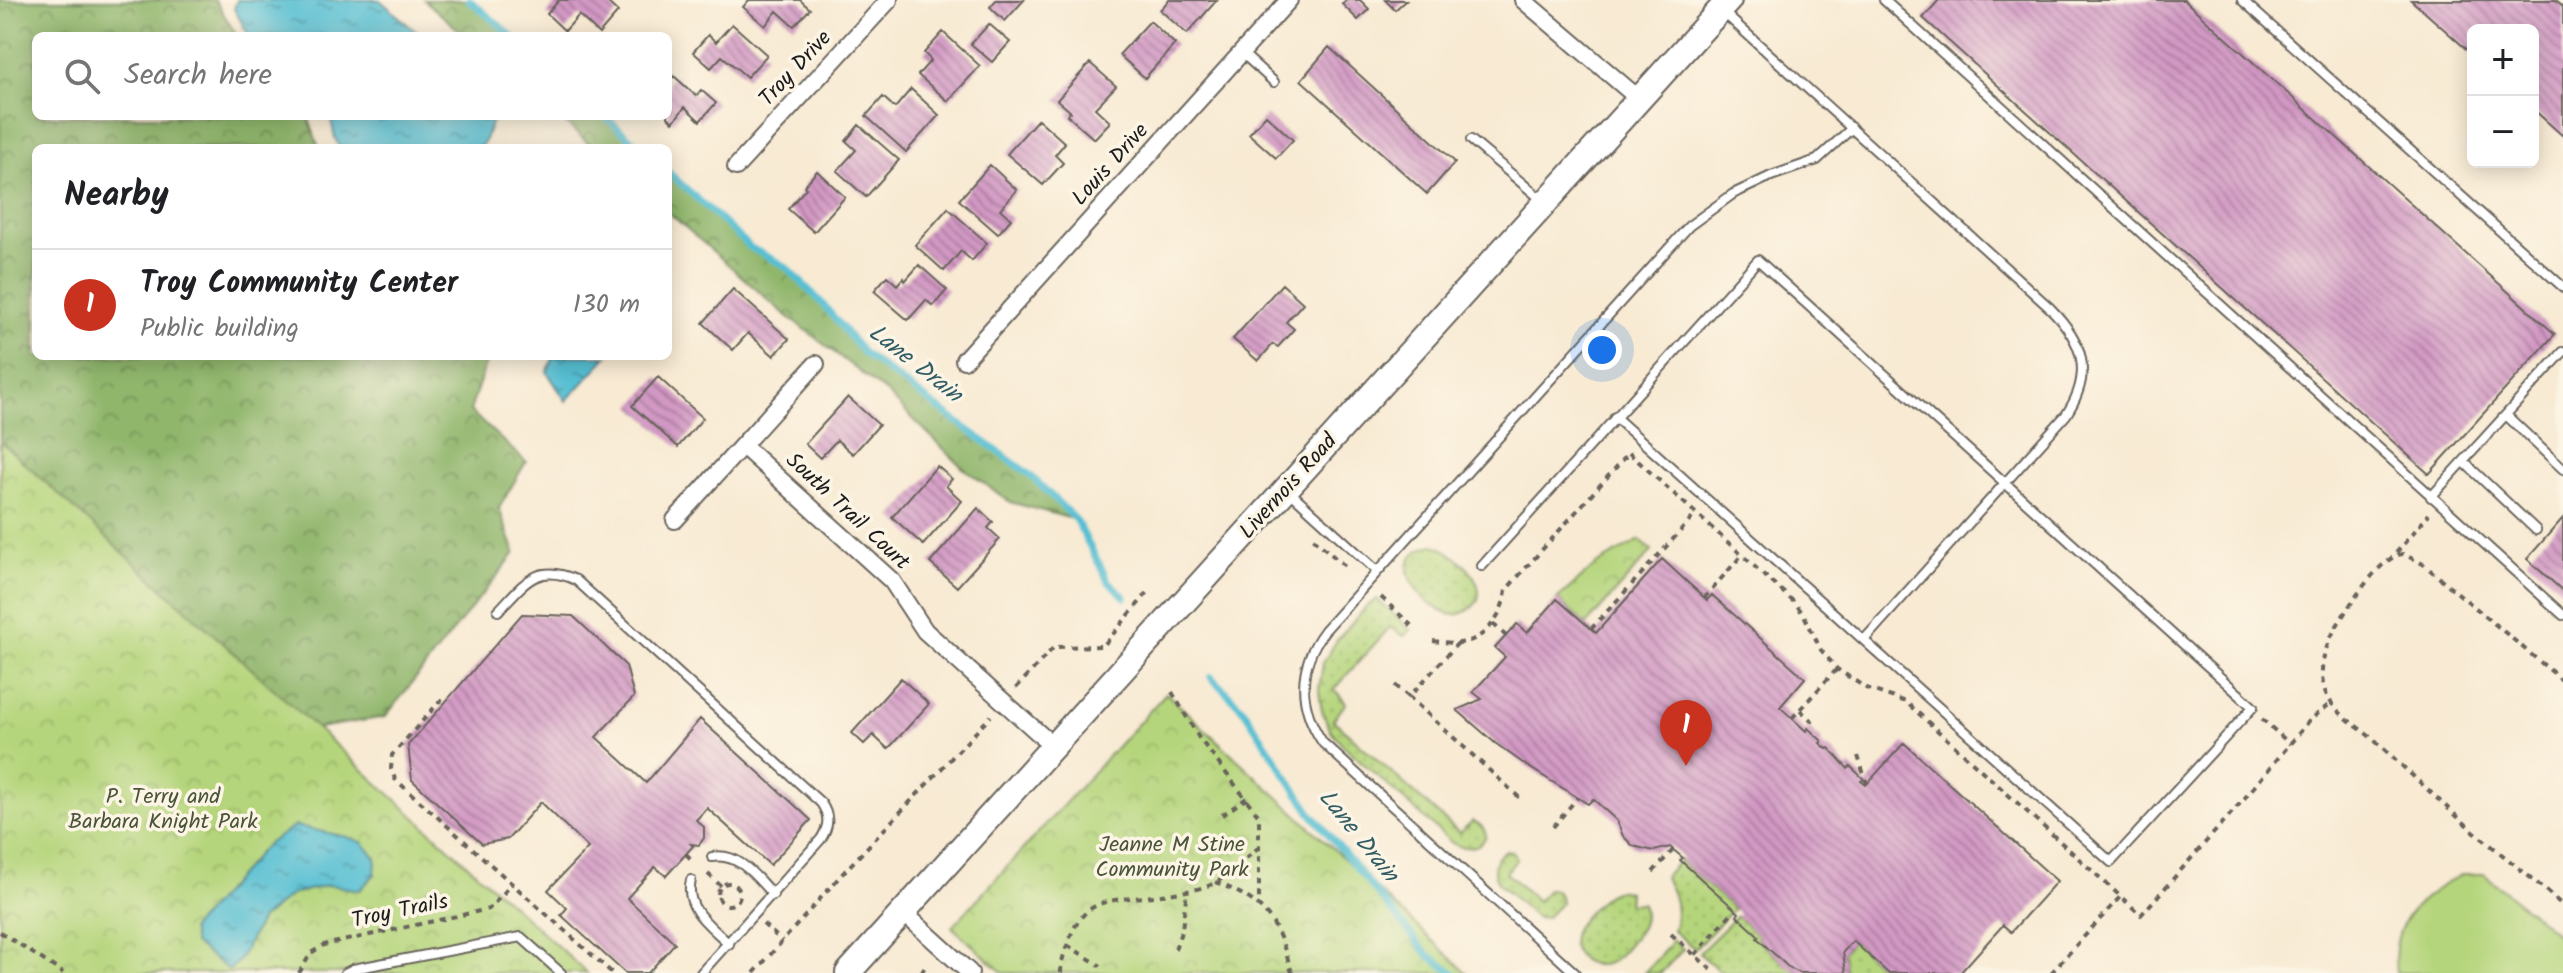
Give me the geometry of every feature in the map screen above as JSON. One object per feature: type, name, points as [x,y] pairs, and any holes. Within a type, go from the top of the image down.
[{"type":"main road","name":"Livernois Road","points":[[848,973],[1724,5]]},
{"type":"street","name":"Troy Drive","points":[[736,167],[889,0]]},
{"type":"street","name":"Louis Drive","points":[[964,360],[1289,0]]},
{"type":"street","points":[[1523,0],[1639,99]]},
{"type":"street","points":[[675,520],[816,364]]},
{"type":"street","name":"South Trail Court","points":[[743,446],[892,581],[925,631],[1053,746]]},
{"type":"street","points":[[903,912],[970,973]]},
{"type":"lane","points":[[1884,0],[2563,615]]},
{"type":"lane","points":[[2242,0],[2563,287]]},
{"type":"lane","points":[[1724,5],[1852,128],[2050,308],[2064,322],[2079,347],[2083,372],[2072,406],[1864,640]]},
{"type":"lane","points":[[1242,53],[1274,82]]},
{"type":"lane","points":[[1575,973],[1332,754],[1311,723],[1303,689],[1311,652],[1325,630],[1377,571],[1689,226],[1733,194],[1771,176],[1817,160],[1852,128]]},
{"type":"lane","points":[[1471,140],[1545,203]]},
{"type":"lane","points":[[1482,566],[1615,417],[1758,260],[2253,707],[2111,862],[1615,417]]},
{"type":"lane","points":[[2435,501],[2464,462],[2563,352]]},
{"type":"lane","points":[[2506,415],[2563,469]]},
{"type":"lane","points":[[2464,462],[2536,530]]},
{"type":"lane","points":[[1287,490],[1377,571]]},
{"type":"lane","points":[[498,611],[533,577],[544,572],[559,573],[576,580],[821,803],[827,812],[826,831],[773,895],[701,973]]},
{"type":"lane","points":[[712,857],[731,857],[741,863],[773,895]]},
{"type":"lane","points":[[691,880],[688,895],[691,904],[729,944]]},
{"type":"lane","points":[[345,973],[521,937],[561,973]]},
{"type":"path","points":[[1433,641],[1459,643],[1475,638],[1493,624],[1502,609],[1506,590],[1629,453],[1800,608],[1821,650],[1837,669],[1866,688],[1906,702],[2141,915],[2310,720],[2331,703]]},
{"type":"path","points":[[2435,501],[2394,555],[2356,596],[2330,640],[2322,678],[2331,703],[2563,906]]},
{"type":"path","points":[[1591,629],[1696,514]]},
{"type":"path","points":[[1313,538],[1348,569]]},
{"type":"path","points":[[2394,555],[2403,554],[2416,559],[2563,681]]},
{"type":"path","points":[[1704,598],[1742,555]]},
{"type":"path","points":[[1015,689],[1054,647],[1103,646],[1149,591]]},
{"type":"path","points":[[1381,597],[1412,626]]},
{"type":"path","points":[[1493,624],[1506,636]]},
{"type":"path","points":[[1409,697],[1459,643]]},
{"type":"path","points":[[1792,718],[1837,669]]},
{"type":"path","points":[[1395,685],[1522,800]]},
{"type":"path","points":[[1172,692],[1199,738],[1259,816],[1259,904]]},
{"type":"path","points":[[442,699],[392,755],[391,769],[395,779],[612,973]]},
{"type":"path","points":[[2253,707],[2259,717],[2290,744]]},
{"type":"path","points":[[1800,710],[1814,723]]},
{"type":"path","points":[[754,973],[995,711]]},
{"type":"path","points":[[1858,756],[1867,784]]},
{"type":"path","points":[[1553,827],[1578,797]]},
{"type":"path","points":[[1222,815],[1247,798]]},
{"type":"path","points":[[1061,973],[1062,960],[1075,925],[1087,911],[1105,901],[1187,890],[1215,882],[1259,847]]},
{"type":"path","points":[[1653,872],[1673,850]]},
{"type":"path","points":[[686,854],[694,862]]},
{"type":"path","points":[[708,874],[721,886]]},
{"type":"path","points":[[1215,882],[1259,904],[1275,929],[1292,973]]},
{"type":"path","name":"Troy Trails","points":[[299,973],[311,953],[324,945],[489,909],[512,884]]},
{"type":"path","points":[[736,885],[739,890],[737,901],[732,904],[722,902],[718,897],[721,886],[736,885]]},
{"type":"path","points":[[1175,949],[1182,929],[1187,890]]},
{"type":"path","points":[[2051,973],[2121,896]]},
{"type":"path","points":[[1695,955],[1735,909]]},
{"type":"path","points":[[763,924],[783,942]]},
{"type":"path","points":[[0,932],[63,973]]},
{"type":"path","points":[[1671,934],[1715,973]]},
{"type":"path","points":[[1067,945],[1101,966]]},
{"type":"path","points":[[921,973],[927,964]]},
{"type":"green space","points":[[0,0],[215,0],[235,32],[32,32],[32,120],[309,120],[318,144],[32,144],[32,360],[487,360],[470,411],[526,462],[499,508],[515,553],[385,717],[288,733],[0,835]]},
{"type":"green space","points":[[424,0],[469,0],[507,32],[461,32]]},
{"type":"green space","points":[[562,120],[609,120],[636,144],[590,144]]},
{"type":"green space","points":[[672,176],[751,248],[798,276],[863,353],[1030,475],[1076,520],[1010,502],[963,468],[888,394],[781,311],[672,216]]},
{"type":"green space","name":"P. Terry and Barbara Knight Park","points":[[0,441],[587,973],[0,973]]},
{"type":"green space","points":[[1640,540],[1652,551],[1586,625],[1557,599],[1596,565]]},
{"type":"green space","points":[[1433,545],[1465,565],[1478,587],[1478,597],[1473,607],[1460,614],[1437,609],[1415,588],[1409,575],[1409,563],[1416,552]]},
{"type":"green space","points":[[1377,599],[1411,630],[1404,636],[1390,627],[1334,689],[1346,703],[1333,720],[1459,833],[1473,821],[1481,826],[1485,837],[1477,846],[1461,847],[1452,843],[1343,745],[1331,731],[1322,712],[1319,690],[1323,663],[1337,640]]},
{"type":"green space","name":"Jeanne M Stine Community Park","points":[[1166,693],[1467,973],[1003,973],[952,927]]},
{"type":"green space","points":[[1505,851],[1512,852],[1517,859],[1506,873],[1537,901],[1549,889],[1560,896],[1561,903],[1547,917],[1537,918],[1500,885],[1494,871],[1495,863]]},
{"type":"green space","points":[[1680,860],[1734,909],[1695,949],[1673,931],[1675,903],[1664,877]]},
{"type":"green space","points":[[2462,874],[2484,874],[2563,939],[2563,973],[2396,973],[2398,938],[2411,912],[2433,892]]},
{"type":"green space","points":[[1620,890],[1629,892],[1628,904],[1642,903],[1644,919],[1640,928],[1614,960],[1599,965],[1585,962],[1573,944],[1576,929],[1604,897]]},
{"type":"green space","points":[[1737,916],[1759,936],[1757,939],[1799,973],[1722,973],[1699,953]]},
{"type":"green space","points":[[1672,939],[1683,949],[1661,973],[1644,973],[1668,947]]},
{"type":"green space","points":[[1853,941],[1888,973],[1846,973],[1843,952]]},
{"type":"water","points":[[237,0],[380,0],[416,32],[247,32],[234,9]]},
{"type":"water","points":[[331,120],[492,120],[482,144],[338,144]]},
{"type":"water","points":[[552,360],[604,360],[566,401],[547,372]]},
{"type":"water","points":[[295,826],[362,842],[376,858],[375,874],[360,890],[328,885],[292,894],[261,919],[238,962],[229,970],[194,944],[191,929],[266,845]]},
{"type":"building","points":[[559,0],[605,0],[618,12],[601,32],[579,15],[565,31],[547,14]]},
{"type":"building","points":[[749,0],[800,0],[810,9],[794,26],[777,11],[765,26],[743,7]]},
{"type":"building","points":[[996,0],[1024,0],[1005,21],[990,7]]},
{"type":"building","points":[[1169,0],[1217,0],[1187,34],[1160,10]]},
{"type":"building","points":[[1347,0],[1360,0],[1369,9],[1358,20],[1342,4]]},
{"type":"building","points":[[1385,0],[1406,0],[1395,10]]},
{"type":"building","points":[[1939,0],[2184,0],[2555,334],[2429,474],[1923,18]]},
{"type":"building","points":[[2411,0],[2556,0],[2563,6],[2563,136],[2539,114],[2539,24],[2467,24],[2467,50]]},
{"type":"building","points":[[1150,21],[1175,44],[1145,78],[1119,55]]},
{"type":"building","points":[[732,24],[767,55],[747,77],[722,56],[711,68],[693,52],[708,35],[716,42]]},
{"type":"building","points":[[989,24],[1010,42],[992,62],[971,44]]},
{"type":"building","points":[[943,32],[980,66],[948,101],[918,75],[931,60],[924,53]]},
{"type":"building","points":[[1329,47],[1455,162],[1427,194],[1301,80]]},
{"type":"building","points":[[1090,63],[1116,86],[1095,108],[1110,122],[1094,139],[1067,115],[1071,112],[1057,100]]},
{"type":"building","points":[[674,76],[696,96],[701,90],[716,103],[700,121],[685,107],[673,122],[671,120]]},
{"type":"building","points":[[911,89],[939,115],[906,152],[866,116],[883,97],[895,108]]},
{"type":"building","points":[[1266,115],[1293,140],[1276,158],[1249,134]]},
{"type":"building","points":[[1038,119],[1065,143],[1055,155],[1063,163],[1043,185],[1007,154]]},
{"type":"building","points":[[859,125],[899,160],[866,197],[837,171],[856,150],[846,141]]},
{"type":"building","points":[[990,165],[1017,190],[1000,209],[1011,219],[998,234],[959,200]]},
{"type":"building","points":[[817,171],[845,197],[814,232],[788,209]]},
{"type":"building","points":[[948,208],[987,243],[972,261],[961,251],[944,271],[915,245]]},
{"type":"building","points":[[919,265],[947,290],[933,306],[926,300],[908,320],[874,291],[887,276],[897,285],[903,278],[905,281]]},
{"type":"building","points":[[1282,284],[1303,303],[1286,322],[1294,329],[1278,347],[1273,344],[1258,361],[1233,339]]},
{"type":"building","points":[[733,289],[789,339],[774,356],[748,333],[733,350],[703,323]]},
{"type":"building","points":[[658,377],[703,418],[678,447],[632,406]]},
{"type":"building","points":[[848,397],[879,425],[853,454],[837,440],[820,458],[805,444]]},
{"type":"building","points":[[937,466],[952,479],[946,486],[962,501],[923,545],[892,517]]},
{"type":"building","points":[[978,508],[993,522],[988,528],[1000,539],[957,587],[930,563]]},
{"type":"building","points":[[2563,518],[2563,591],[2527,559]]},
{"type":"building","points":[[1662,559],[1707,600],[1712,595],[1805,678],[1780,707],[1806,731],[1808,728],[1848,769],[1850,766],[1864,779],[1861,781],[1866,785],[1904,743],[2057,881],[2011,932],[2003,925],[1960,973],[1888,973],[1853,941],[1843,952],[1846,973],[1799,973],[1757,938],[1759,936],[1737,916],[1739,913],[1680,860],[1683,858],[1670,847],[1654,851],[1633,846],[1623,836],[1617,821],[1593,799],[1588,804],[1527,766],[1457,710],[1482,699],[1473,692],[1505,657],[1495,648],[1517,624],[1527,633],[1557,599],[1596,633]]},
{"type":"building","points":[[522,614],[573,616],[626,666],[634,697],[596,737],[646,783],[700,719],[811,820],[770,865],[707,808],[696,820],[704,827],[704,838],[699,845],[691,844],[693,846],[666,876],[655,867],[627,898],[675,943],[648,973],[625,973],[561,915],[567,908],[548,890],[588,848],[541,802],[508,839],[482,844],[412,780],[408,745]]},
{"type":"building","points":[[901,678],[929,704],[888,749],[873,735],[864,744],[852,733]]},
{"type":"waterway","name":"Lane Drain","points":[[469,0],[507,32]]},
{"type":"waterway","name":"Lane Drain","points":[[609,120],[636,144]]},
{"type":"waterway","name":"Lane Drain","points":[[672,176],[751,248],[785,266],[821,302],[863,353],[1030,475],[1076,520],[1108,581],[1125,597]]},
{"type":"waterway","name":"Lane Drain","points":[[1211,677],[1243,709],[1311,813],[1428,955],[1454,973]]},
{"type":"place","name":"Troy Community Center","points":[[1686,766]]}]
